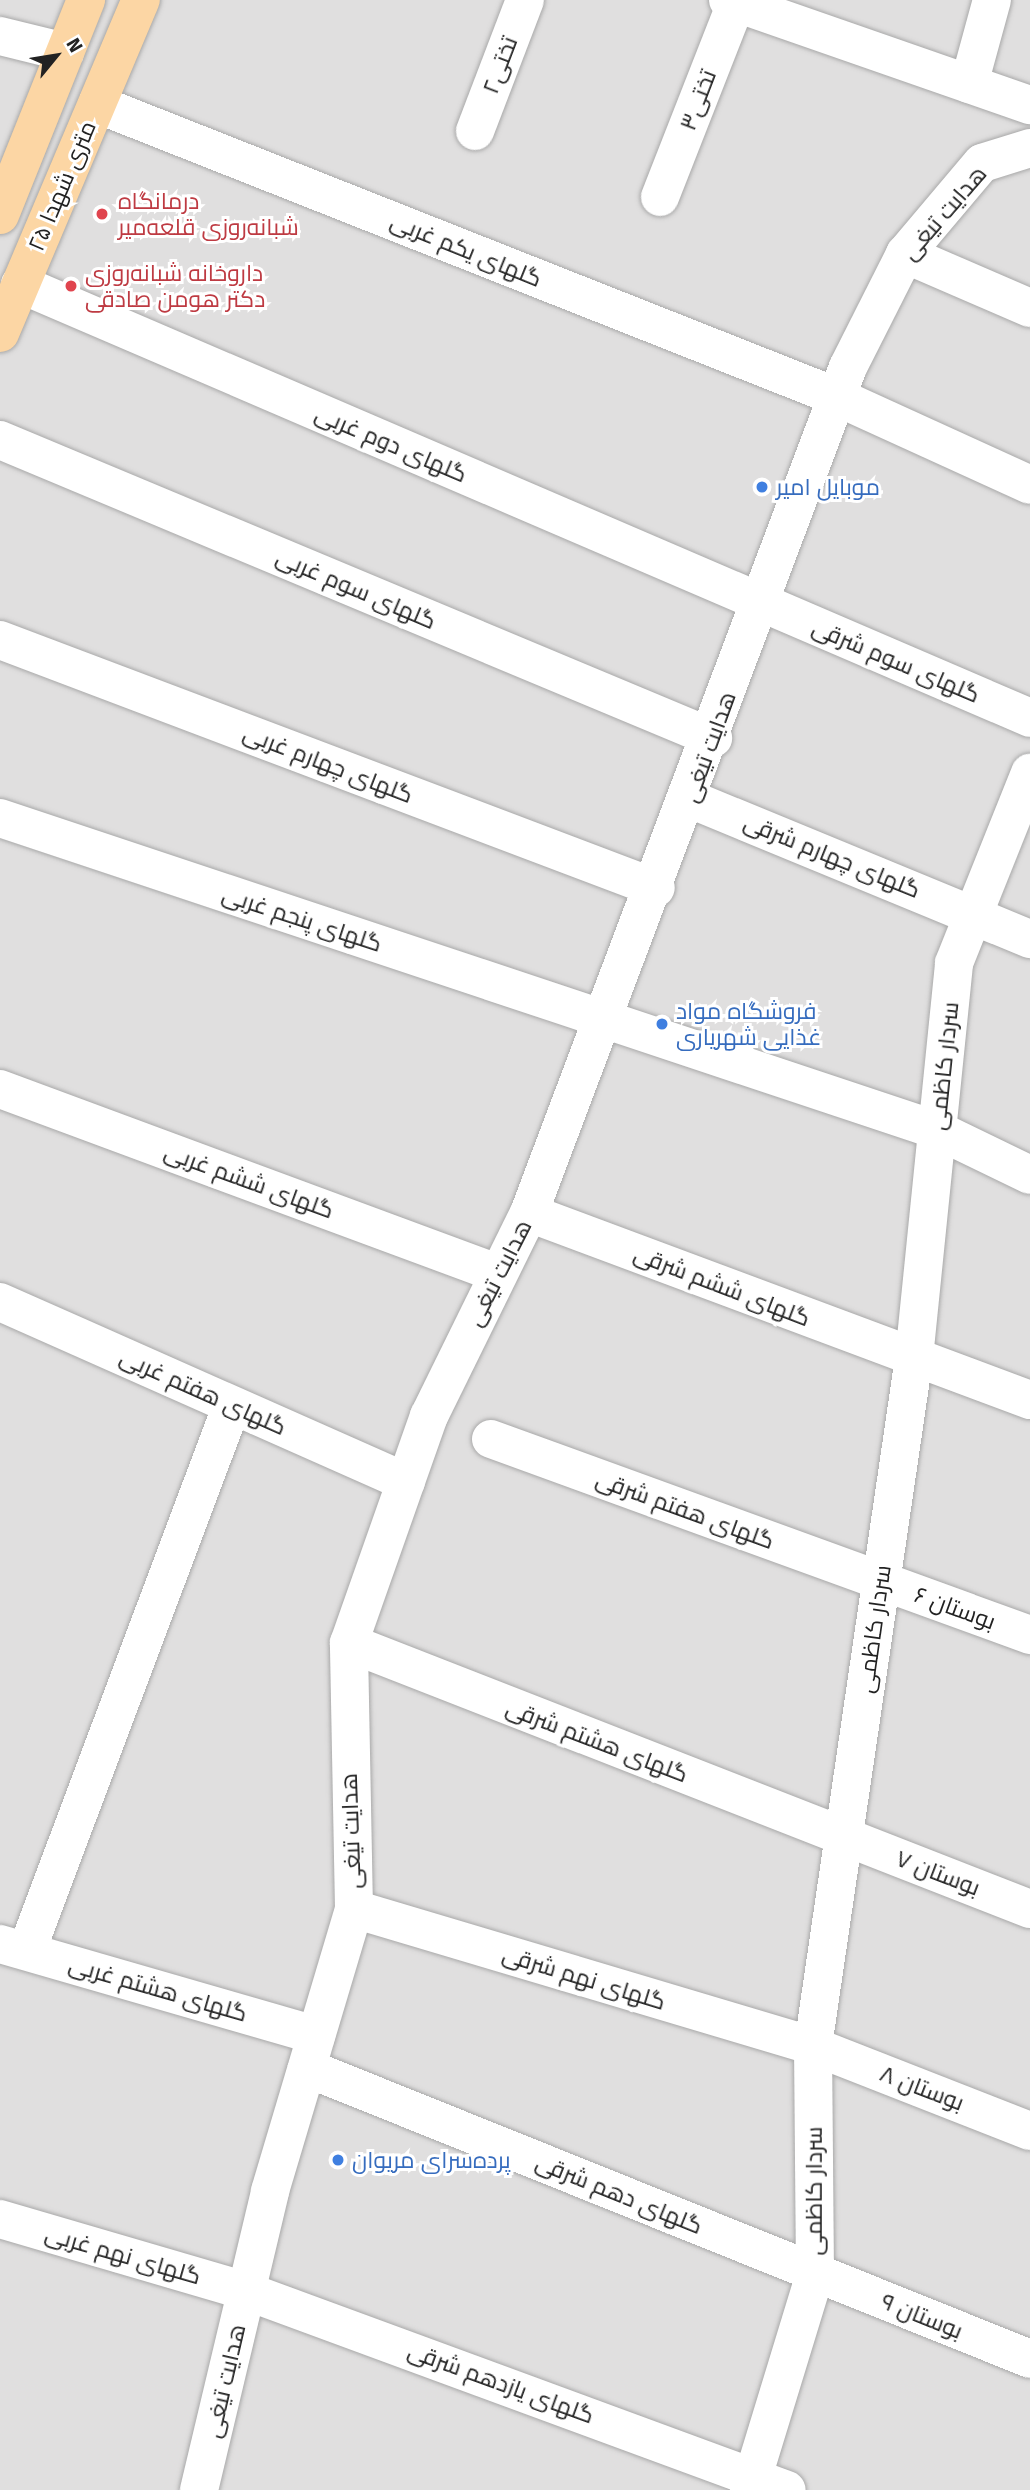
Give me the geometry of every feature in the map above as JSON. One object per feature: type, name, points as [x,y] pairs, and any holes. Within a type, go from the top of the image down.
[{"type":"main road","name":"۲۵ متری شهدا","points":[[0,215],[86,0]]},
{"type":"main road","name":"۲۵ متری شهدا","points":[[0,333],[141,0]]},
{"type":"street","name":"تختی۲","points":[[475,131],[525,0]]},
{"type":"street","points":[[969,84],[992,0]]},
{"type":"street","points":[[732,1],[805,13],[969,84],[1030,105]]},
{"type":"street","name":"تختی۳","points":[[660,197],[732,1]]},
{"type":"street","points":[[0,36],[65,52]]},
{"type":"street","name":"گلهای یکم غربی","points":[[97,104],[835,396],[1030,485]]},
{"type":"street","name":"هدایت تیغی","points":[[199,2490],[246,2291],[354,1909],[349,1643],[429,1416],[497,1273],[529,1213],[713,738],[835,396],[905,254],[982,163],[1030,148]]},
{"type":"street","points":[[905,254],[1030,308]]},
{"type":"street","name":"گلهای دوم غربی","points":[[20,284],[761,604]]},
{"type":"street","name":"گلهای سوم غربی","points":[[0,440],[713,738]]},
{"type":"street","name":"گلهای سوم شرقی","points":[[761,604],[1030,718]]},
{"type":"street","name":"گلهای چهارم غربی","points":[[0,640],[656,888]]},
{"type":"street","name":"سردار کاظمی","points":[[763,2485],[815,2274],[813,2046],[846,1838],[880,1581],[914,1358],[954,963],[1030,773]]},
{"type":"street","name":"گلهای چهارم شرقی","points":[[690,799],[974,913],[1030,939]]},
{"type":"street","name":"گلهای پنجم غربی","points":[[0,818],[937,1130],[1030,1175]]},
{"type":"street","name":"گلهای ششم غربی","points":[[0,1089],[497,1273]]},
{"type":"street","name":"گلهای ششم شرقی","points":[[529,1213],[1030,1400]]},
{"type":"street","name":"گلهای هفتم غربی","points":[[5,1316],[232,1405],[406,1482]]},
{"type":"street","points":[[14,1947],[232,1405]]},
{"type":"street","name":"گلهای هفتم شرقی","points":[[491,1439],[880,1581]]},
{"type":"street","name":"بوستان ۶","points":[[880,1581],[1030,1635]]},
{"type":"street","name":"گلهای هشتم شرقی","points":[[349,1643],[846,1838]]},
{"type":"street","name":"بوستان ۷","points":[[846,1838],[1030,1909]]},
{"type":"street","name":"گلهای نهم شرقی","points":[[354,1909],[813,2046]]},
{"type":"street","name":"گلهای هشتم غربی","points":[[14,1947],[312,2051]]},
{"type":"street","name":"بوستان ۸","points":[[813,2046],[1030,2131]]},
{"type":"street","name":"گلهای دهم شرقی","points":[[312,2051],[815,2274]]},
{"type":"street","name":"گلهای نهم غربی","points":[[0,2218],[246,2291]]},
{"type":"street","name":"بوستان ۹","points":[[815,2274],[1030,2359]]},
{"type":"street","name":"گلهای یازدهم شرقی","points":[[246,2291],[763,2485]]},
{"type":"shaded area","points":[[0,0],[1030,0],[1030,2490],[0,2490]]},
{"type":"place","name":"درمانگاه شبانه‌روزی قلعه‌میر","points":[[102,214]]},
{"type":"place","name":"داروخانه شبانه‌روزی دکتر هومن صادقی","points":[[71,286]]},
{"type":"place","name":"موبایل امیر","points":[[762,487]]},
{"type":"place","name":"فروشگاه مواد غذایی شهریاری","points":[[662,1024]]},
{"type":"place","name":"پرده‌سرای مریوان","points":[[338,2160]]}]
